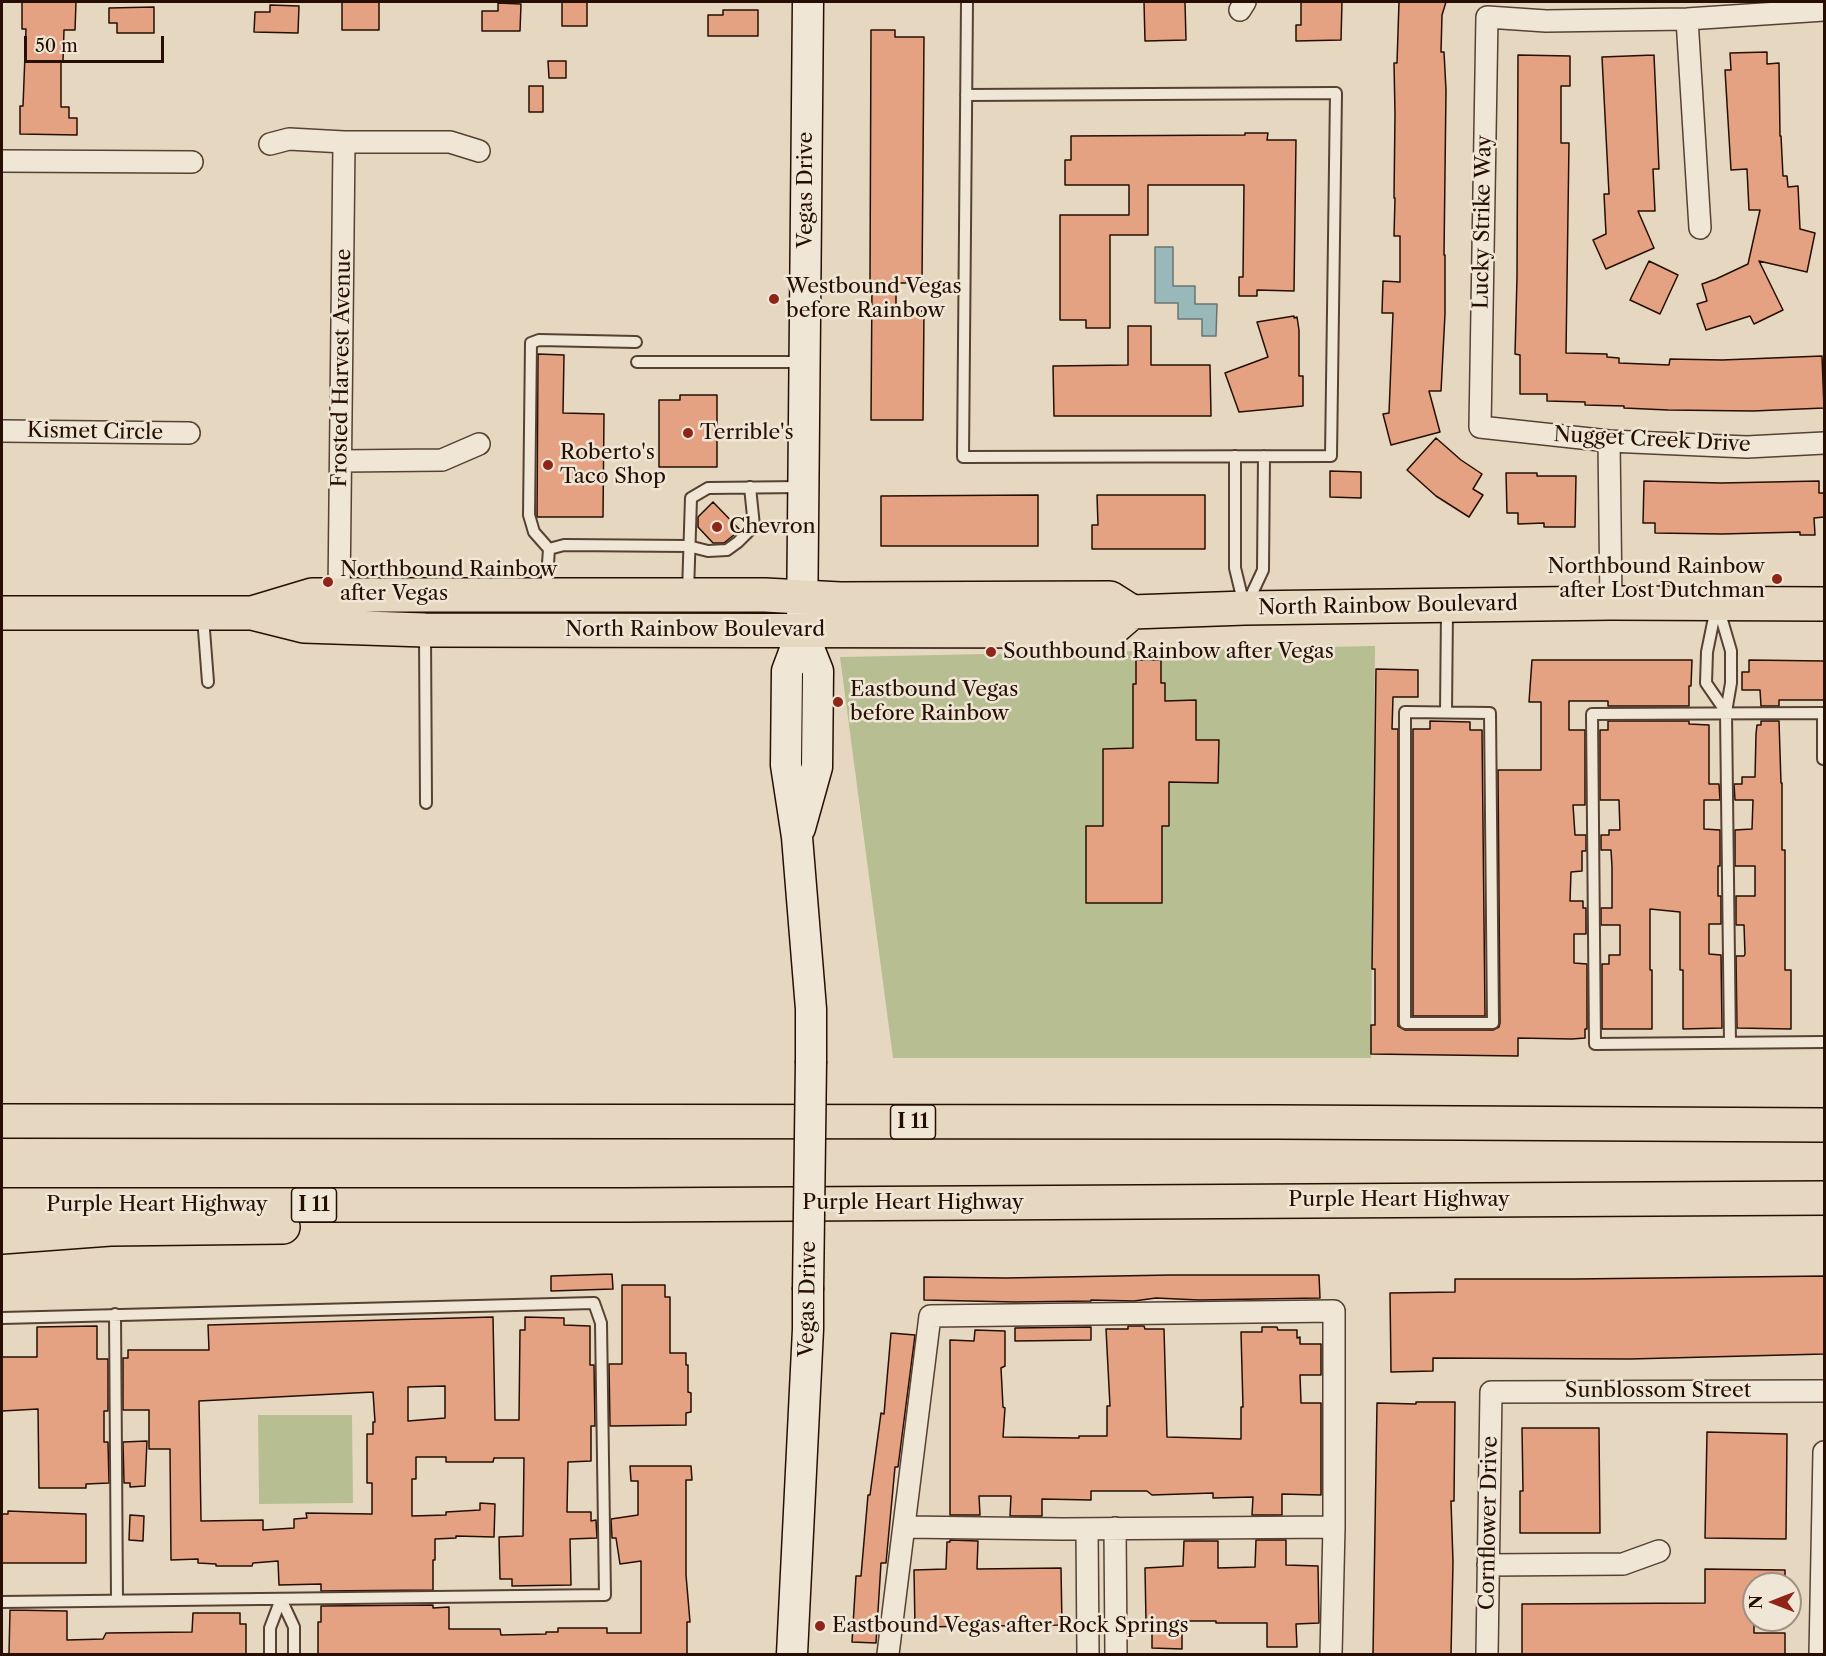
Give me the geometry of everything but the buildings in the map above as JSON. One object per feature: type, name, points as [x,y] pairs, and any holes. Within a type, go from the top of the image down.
[{"type":"main road","name":"Vegas Drive","points":[[792,1654],[808,1329],[812,1009],[797,837],[817,767],[818,671],[802,631],[808,2]]},
{"type":"main road","name":"North Rainbow Boulevard","points":[[252,613],[312,595],[765,595],[840,599],[1110,598],[1132,612],[1245,608],[1611,603],[1824,604]]},
{"type":"main road","name":"North Rainbow Boulevard","points":[[2,613],[252,613],[304,626],[425,630],[1110,631],[1132,612]]},
{"type":"main road","name":"I 11","points":[[2,1121],[1288,1122],[1824,1125]]},
{"type":"main road","name":"Purple Heart Highway","points":[[2,1205],[1824,1198]]},
{"type":"main road","points":[[2,1237],[110,1229],[352,1227],[626,1204]]},
{"type":"street","points":[[1700,228],[1687,19],[1824,10]]},
{"type":"street","name":"Lucky Strike Way","points":[[1480,427],[1487,17],[1546,21],[1687,19]]},
{"type":"street","points":[[270,144],[289,139],[344,142],[450,142],[479,151]]},
{"type":"street","name":"Frosted Harvest Avenue","points":[[339,595],[344,142]]},
{"type":"street","points":[[2,160],[192,162]]},
{"type":"street","name":"Nugget Creek Drive","points":[[1480,427],[1609,441],[1747,447],[1824,443]]},
{"type":"street","name":"Kismet Circle","points":[[2,431],[189,433]]},
{"type":"street","points":[[1609,441],[1611,603]]},
{"type":"street","points":[[341,460],[442,460],[479,444]]},
{"type":"street","points":[[888,1654],[930,1316],[1334,1311],[1334,1527],[1331,1654]]},
{"type":"street","name":"Sunblossom Street","points":[[1491,1392],[1824,1391]]},
{"type":"street","name":"Cornflower Drive","points":[[1487,1654],[1491,1392]]},
{"type":"street","points":[[1820,1654],[1824,1452]]},
{"type":"street","points":[[905,1527],[1086,1529],[1334,1527]]},
{"type":"street","points":[[1088,1654],[1101,1574],[1115,1528]]},
{"type":"street","points":[[1086,1529],[1101,1574],[1116,1654]]},
{"type":"street","points":[[1488,1565],[1623,1564],[1659,1551]]},
{"type":"lane","points":[[966,95],[1336,93],[1331,456],[963,457],[966,95],[967,2]]},
{"type":"lane","points":[[546,595],[549,549],[534,532],[529,515],[531,343],[539,340],[636,342]]},
{"type":"lane","points":[[637,362],[805,362]]},
{"type":"lane","points":[[1235,456],[1235,568],[1245,608]]},
{"type":"lane","points":[[1245,608],[1263,570],[1264,456]]},
{"type":"lane","points":[[688,595],[691,498],[708,489],[804,486]]},
{"type":"lane","points":[[549,549],[564,545],[688,546],[708,551],[727,550],[754,526],[750,487]]},
{"type":"lane","points":[[1717,603],[1707,652],[1706,683],[1726,712]]},
{"type":"lane","points":[[1717,603],[1731,651],[1731,683],[1726,712],[1730,1043]]},
{"type":"lane","points":[[1446,712],[1447,605]]},
{"type":"lane","points":[[202,613],[208,682]]},
{"type":"lane","points":[[425,630],[426,803]]},
{"type":"lane","points":[[1405,712],[1446,712],[1490,713],[1493,1023],[1405,1023],[1405,712]]},
{"type":"lane","points":[[1824,759],[1823,714],[1726,712],[1592,714],[1595,1044],[1824,1042]]},
{"type":"lane","points":[[2,1318],[594,1303],[601,1323],[605,1595],[2,1602]]},
{"type":"lane","points":[[115,1314],[117,1600]]},
{"type":"lane","points":[[270,1654],[270,1628],[281,1599]]},
{"type":"lane","points":[[281,1599],[294,1627],[294,1654]]},
{"type":"green space","points":[[1375,646],[1371,1058],[893,1058],[840,657]]},
{"type":"green space","points":[[258,1415],[352,1415],[353,1503],[259,1504]]},
{"type":"water","points":[[1155,247],[1173,247],[1173,286],[1195,286],[1195,304],[1217,304],[1216,336],[1202,336],[1202,319],[1178,319],[1178,303],[1155,303]]},
{"type":"place","name":"Westbound Vegas before Rainbow","points":[[774,299]]},
{"type":"place","name":"Terrible's","points":[[688,433]]},
{"type":"place","name":"Roberto's Taco Shop","points":[[548,465]]},
{"type":"place","name":"Chevron","points":[[717,527]]},
{"type":"place","name":"Northbound Rainbow after Lost Dutchman","points":[[1777,579]]},
{"type":"place","name":"Northbound Rainbow after Vegas","points":[[328,582]]},
{"type":"place","name":"Southbound Rainbow after Vegas","points":[[991,652]]},
{"type":"place","name":"Eastbound Vegas before Rainbow","points":[[838,702]]},
{"type":"place","name":"Eastbound Vegas after Rock Springs","points":[[820,1626]]}]
